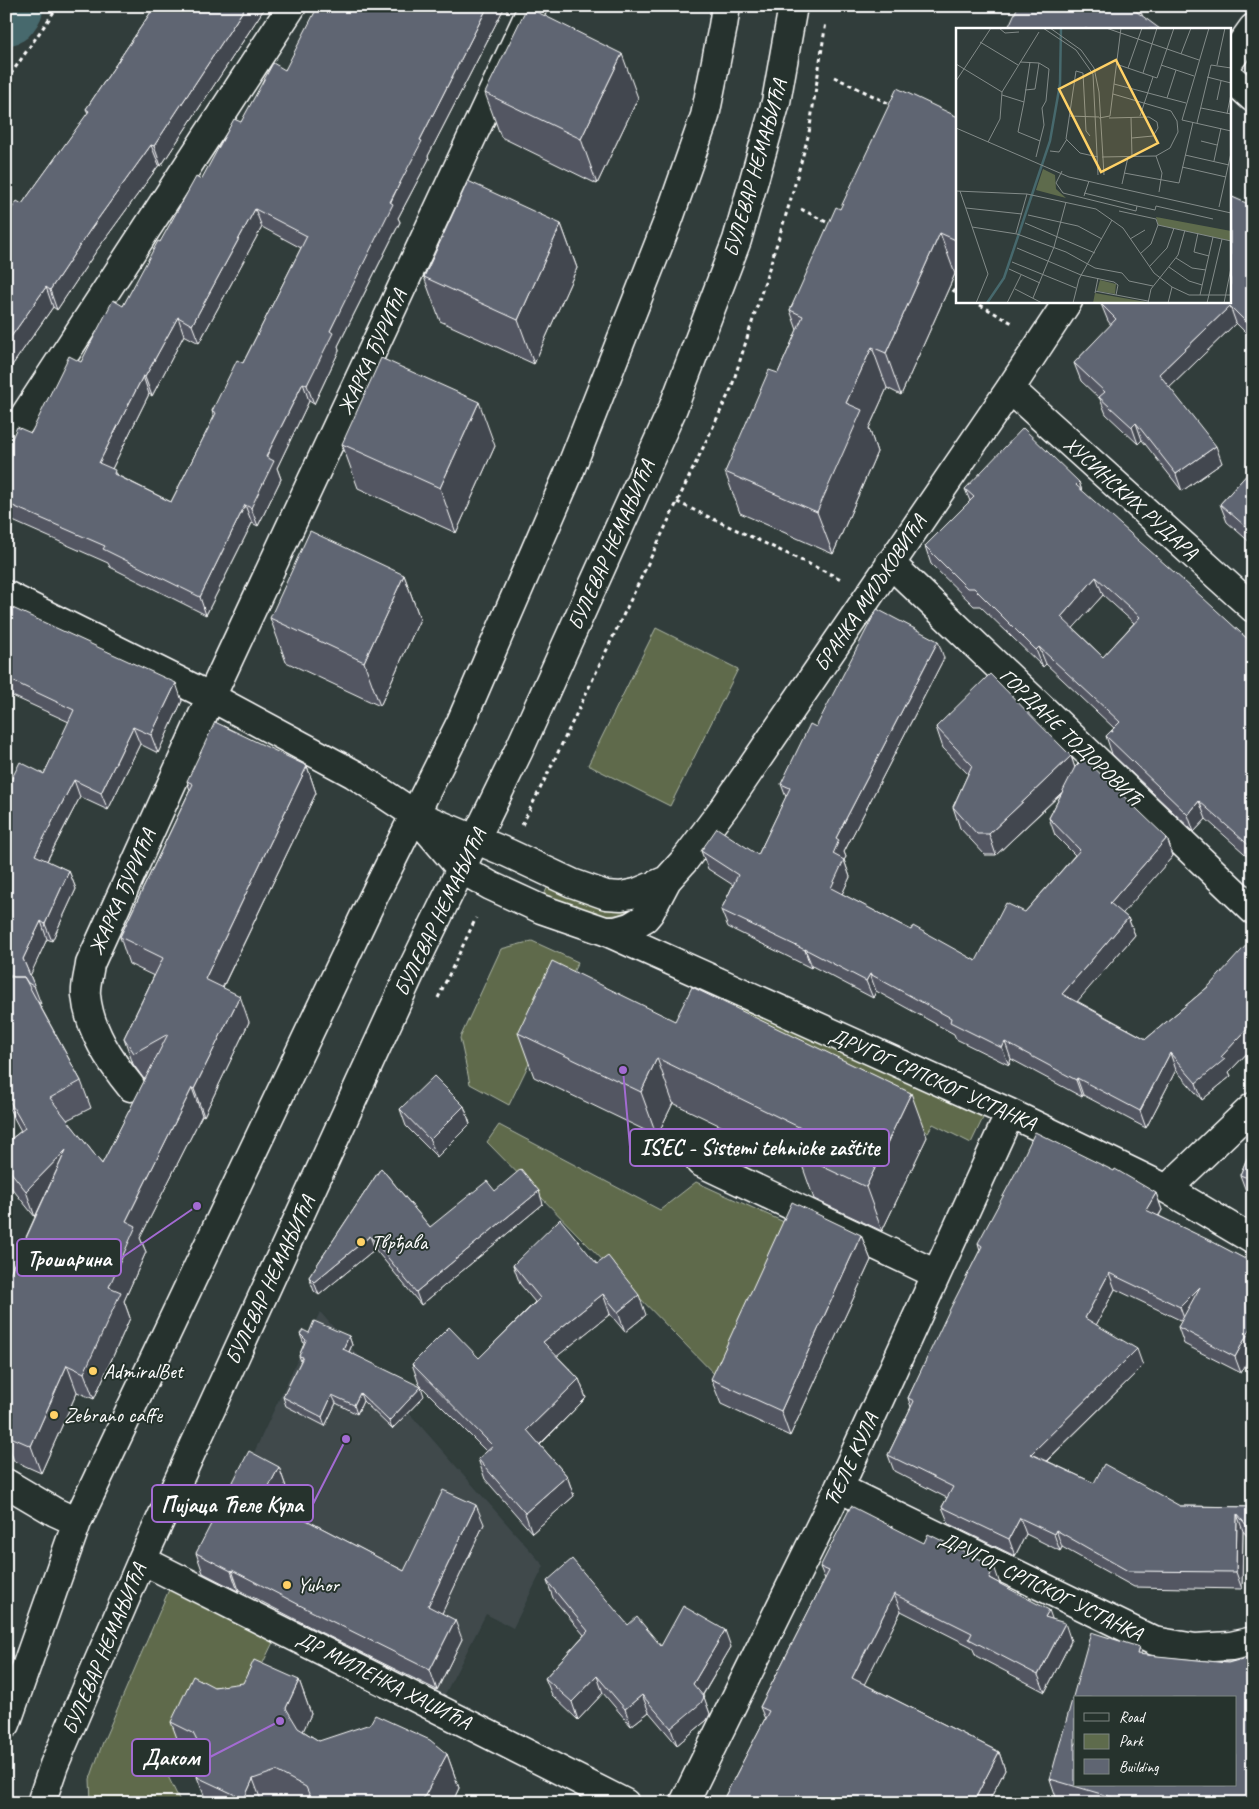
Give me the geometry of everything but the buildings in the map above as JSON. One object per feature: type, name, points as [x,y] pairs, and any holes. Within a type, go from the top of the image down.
[{"type":"street","points":[[6,444],[292,6]]},
{"type":"street","name":"ЖАРКА ЂУРИЋА","points":[[131,1087],[110,1061],[93,1026],[86,994],[90,964],[211,697],[533,6]]},
{"type":"street","points":[[6,1724],[77,1522],[414,814],[461,722],[568,476],[668,222],[705,116],[726,6]]},
{"type":"street","name":"БУЛЕВАР НЕМАЊИЋА","points":[[41,1803],[54,1765],[142,1560],[418,956],[519,750],[680,391],[738,240],[776,102],[793,6]]},
{"type":"street","points":[[1232,57],[1253,28]]},
{"type":"street","points":[[1232,78],[1253,98]]},
{"type":"street","name":"БРАНКА МИЉКОВИЋА","points":[[414,814],[461,869],[491,886],[541,909],[605,931],[616,931],[630,927],[645,918],[666,880],[707,832],[1067,302]]},
{"type":"street","name":"ХУСИНСКИХ РУДАРА","points":[[1010,389],[1253,608]]},
{"type":"street","name":"ГОРДАНЕ ТОДОРОВИЋ","points":[[890,563],[1253,910]]},
{"type":"street","points":[[6,594],[211,697],[354,774],[414,814]]},
{"type":"street","name":"БРАНКА МИЉКОВИЋА","points":[[414,814],[475,839],[572,883],[606,895],[621,896],[636,893],[666,880]]},
{"type":"street","name":"ДРУГОГ СРПСКОГ УСТАНКА","points":[[605,931],[1010,1113],[1167,1189],[1253,1240]]},
{"type":"street","points":[[1167,1189],[1253,1107]]},
{"type":"street","name":"ЋЕЛЕ КУЛА","points":[[684,1803],[839,1488],[1010,1113]]},
{"type":"street","points":[[700,1162],[936,1274]]},
{"type":"street","points":[[6,1482],[55,1512],[77,1522]]},
{"type":"street","name":"ДРУГОГ СРПСКОГ УСТАНКА","points":[[839,1488],[1154,1641],[1194,1648],[1231,1646],[1253,1641]]},
{"type":"street","name":"ДР МИЛЕНКА ХАЏИЋА","points":[[142,1560],[585,1794],[625,1803]]},
{"type":"path","points":[[6,81],[58,6]]},
{"type":"path","points":[[520,829],[556,758],[731,389],[790,202],[809,133],[827,15]]},
{"type":"path","points":[[834,77],[896,107]]},
{"type":"path","points":[[801,209],[836,228]]},
{"type":"path","points":[[940,284],[956,292]]},
{"type":"path","points":[[975,302],[1019,326]]},
{"type":"path","points":[[677,502],[846,581]]},
{"type":"shaded area","points":[[320,1312],[544,1566],[513,1628],[486,1614],[443,1698],[197,1574]]},
{"type":"green space","points":[[656,628],[738,669],[670,806],[588,765]]},
{"type":"green space","points":[[549,884],[589,904],[604,908],[632,907],[621,914],[599,916],[585,914],[561,905],[544,895]]},
{"type":"green space","points":[[532,941],[578,962],[509,1105],[470,1084],[460,1038],[501,949]]},
{"type":"green space","points":[[729,991],[984,1116],[971,1143],[933,1124],[928,1132],[712,1025]]},
{"type":"green space","points":[[499,1125],[660,1210],[696,1182],[797,1228],[724,1384],[487,1142]]},
{"type":"green space","points":[[171,1585],[276,1636],[245,1700],[190,1716],[165,1770],[181,1803],[91,1803],[90,1779],[103,1742]]},
{"type":"waterway","points":[[6,13],[11,6]]},
{"type":"place","name":"ISEC - Sistemi tehnicke zaštite","points":[[623,1070]]},
{"type":"place","name":"Трошарина","points":[[197,1206]]},
{"type":"place","name":"Тврђава","points":[[361,1242]]},
{"type":"place","name":"AdmiralBet","points":[[93,1371]]},
{"type":"place","name":"Zebrano caffe","points":[[54,1415]]},
{"type":"place","name":"Пијаца Ћеле Кула","points":[[346,1439]]},
{"type":"place","name":"Yuhor","points":[[287,1585]]},
{"type":"place","name":"Даком","points":[[280,1721]]}]
